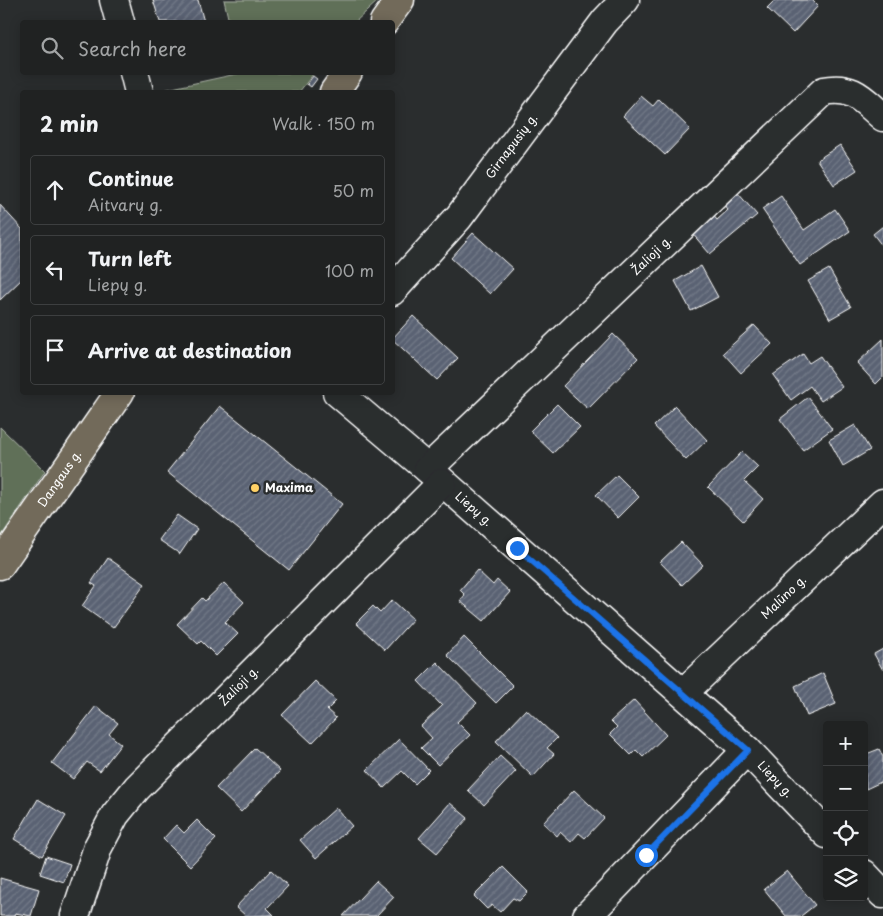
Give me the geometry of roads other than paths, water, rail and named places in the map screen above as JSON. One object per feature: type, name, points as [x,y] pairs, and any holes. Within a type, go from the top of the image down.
[{"type":"main road","points":[[385,20],[400,0]]},
{"type":"main road","points":[[335,90],[346,75]]},
{"type":"main road","name":"Dangaus g.","points":[[0,565],[118,395]]},
{"type":"street","points":[[114,0],[119,20]]},
{"type":"street","name":"Girnapusių g.","points":[[395,288],[459,217],[605,21],[625,0]]},
{"type":"street","points":[[135,75],[138,90]]},
{"type":"street","name":"Žalioji g.","points":[[75,916],[98,847],[115,815],[137,788],[435,476],[824,91],[837,88],[850,91],[864,100],[883,117]]},
{"type":"street","name":"Liepų g.","points":[[340,395],[748,750],[823,830]]},
{"type":"street","name":"Malūno g.","points":[[683,693],[883,503]]},
{"type":"street","points":[[587,916],[748,750]]},
{"type":"street","points":[[868,878],[883,894]]},
{"type":"place","name":"Maxima","points":[[255,488]]}]
